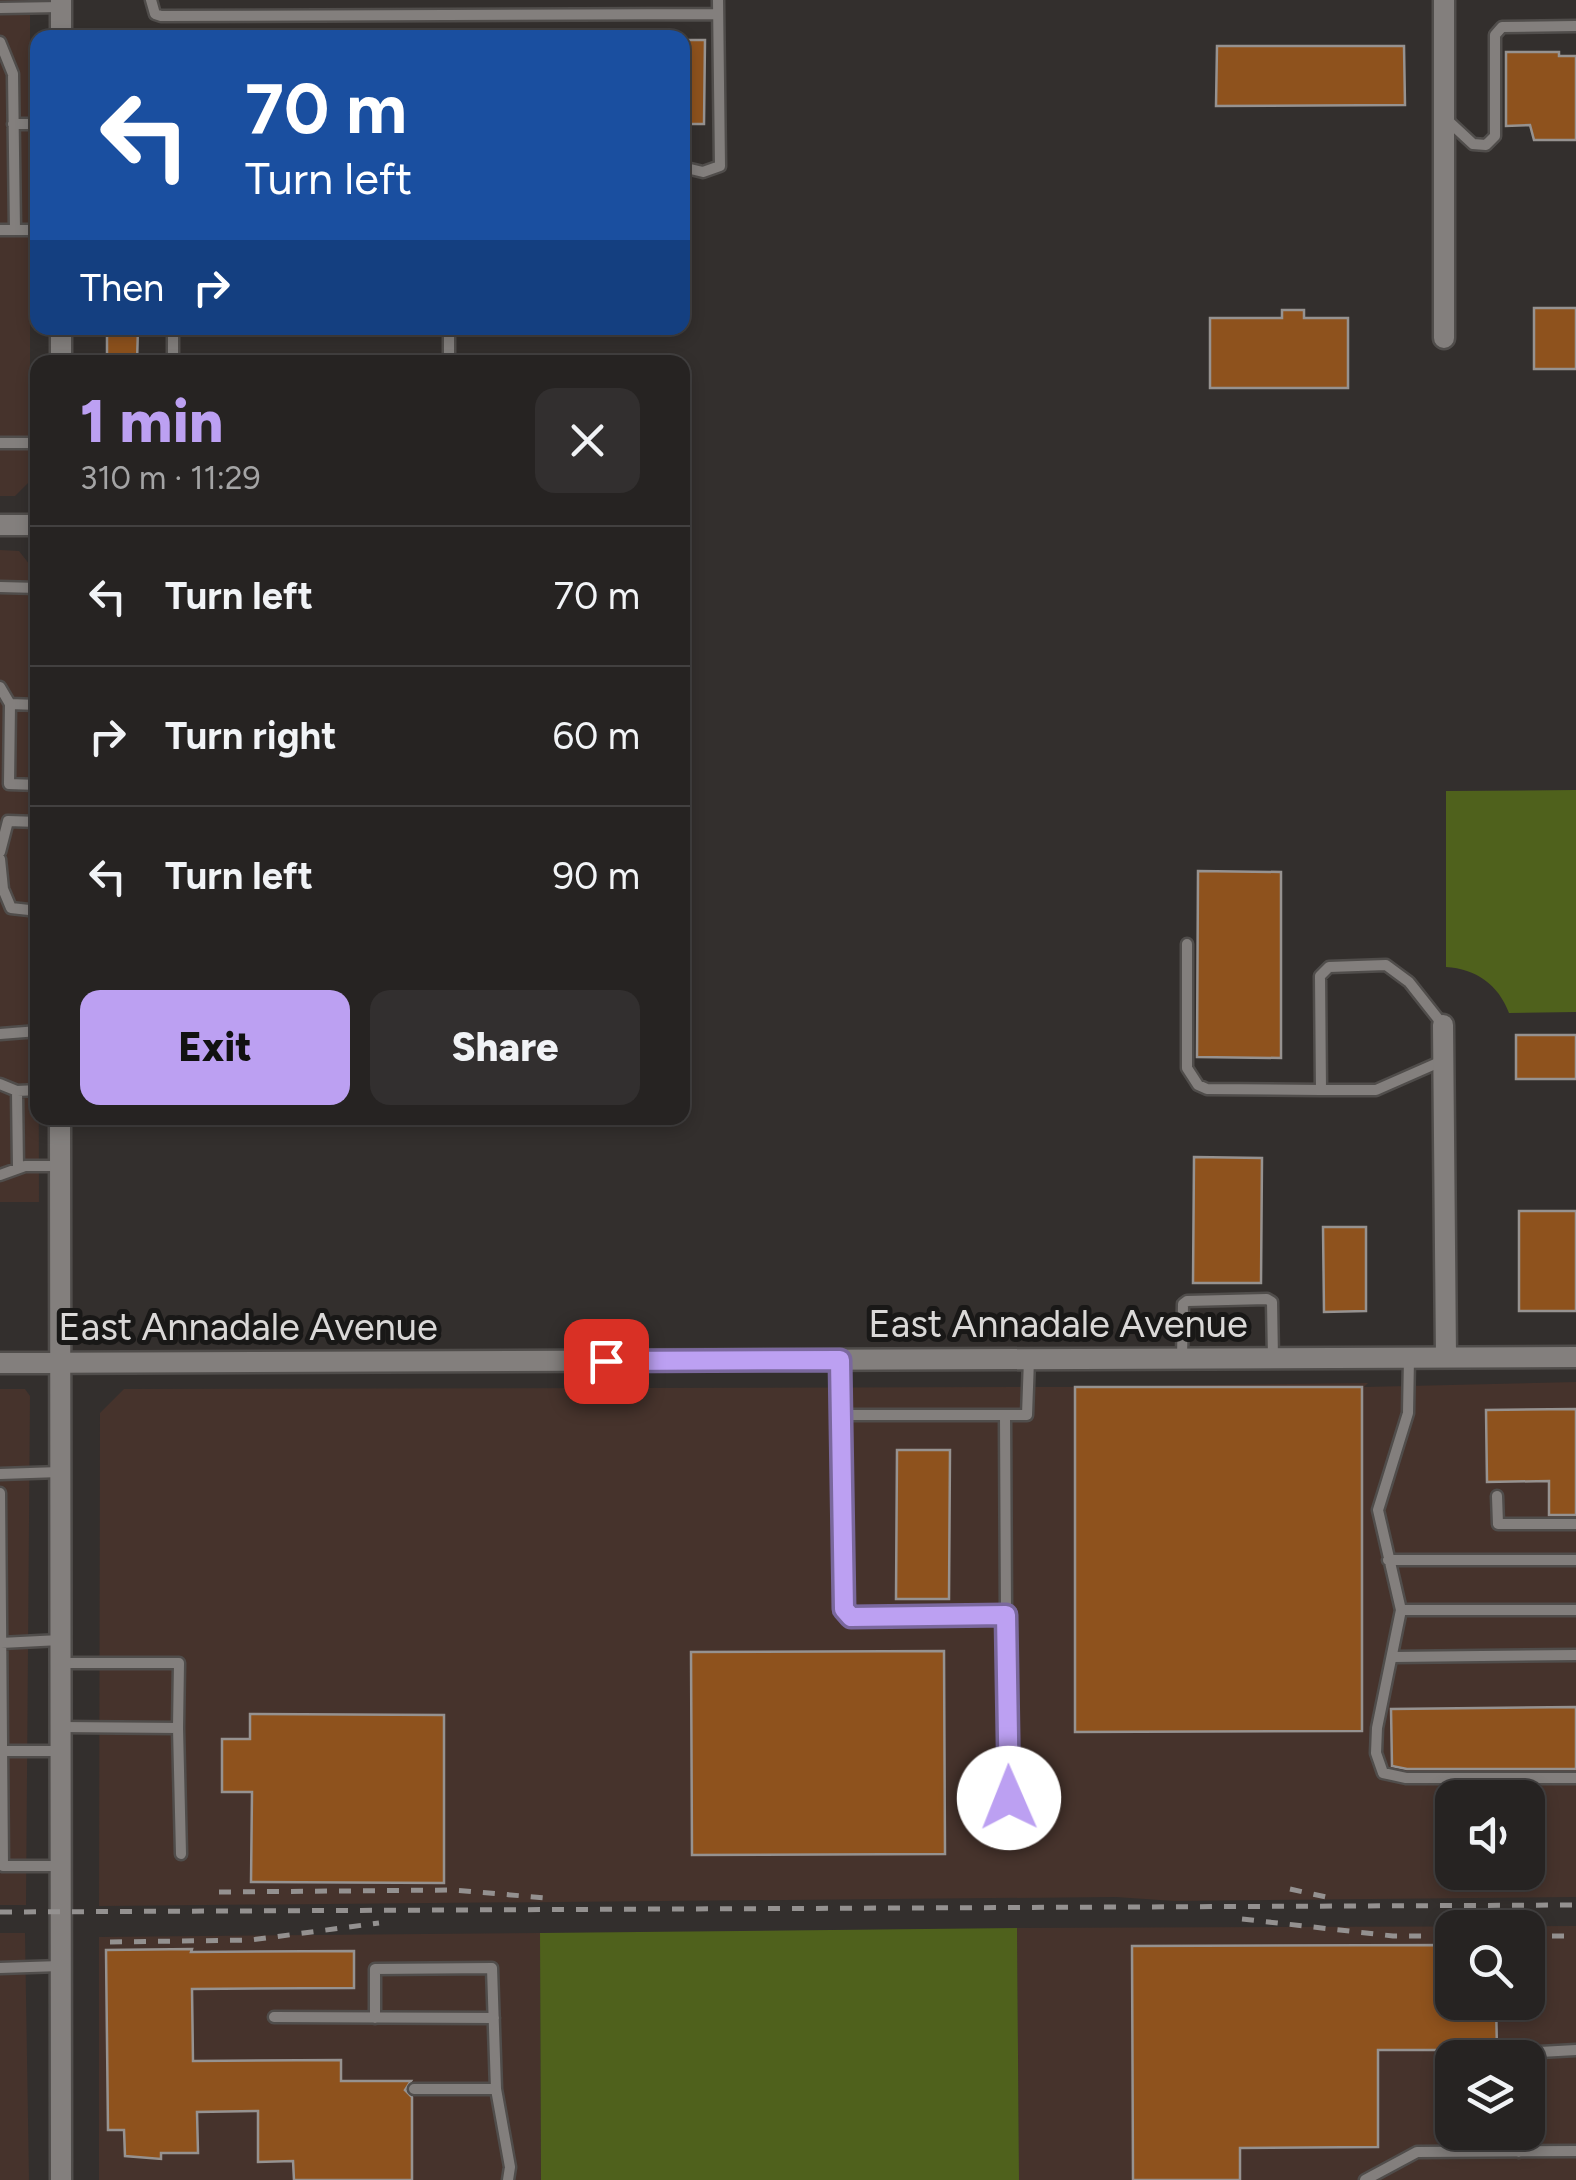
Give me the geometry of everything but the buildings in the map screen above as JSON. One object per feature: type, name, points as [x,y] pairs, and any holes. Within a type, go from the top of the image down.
[{"type":"street","points":[[1444,0],[1444,338]]},
{"type":"street","points":[[61,4],[61,30]]},
{"type":"street","points":[[0,525],[30,524]]},
{"type":"street","points":[[1443,1026],[1446,1358]]},
{"type":"street","points":[[60,1125],[61,2180]]},
{"type":"street","name":"East Annadale Avenue","points":[[0,1363],[1576,1357]]},
{"type":"lane","points":[[151,0],[155,14],[162,16],[718,14]]},
{"type":"lane","points":[[690,169],[702,172],[720,166],[718,0]]},
{"type":"lane","points":[[0,8],[61,4]]},
{"type":"lane","points":[[1444,118],[1472,144],[1486,144],[1494,136],[1494,36],[1502,27],[1576,26]]},
{"type":"lane","points":[[0,42],[12,74],[14,230]]},
{"type":"lane","points":[[13,124],[30,124]]},
{"type":"lane","points":[[0,230],[30,230]]},
{"type":"lane","points":[[0,444],[30,443]]},
{"type":"lane","points":[[0,587],[30,588]]},
{"type":"lane","points":[[0,687],[10,704],[10,784],[30,784]]},
{"type":"lane","points":[[10,704],[30,704]]},
{"type":"lane","points":[[30,821],[4,819],[0,856],[6,902],[11,908],[30,910]]},
{"type":"lane","points":[[1187,944],[1187,1068],[1198,1085],[1207,1089],[1376,1090],[1443,1060]]},
{"type":"lane","points":[[1321,1090],[1320,976],[1328,967],[1386,966],[1409,982],[1443,1026]]},
{"type":"lane","points":[[0,1034],[30,1031]]},
{"type":"lane","points":[[0,1084],[17,1091],[30,1090]]},
{"type":"lane","points":[[17,1091],[18,1168]]},
{"type":"lane","points":[[0,1175],[18,1168],[60,1166]]},
{"type":"lane","points":[[1182,1359],[1186,1300],[1268,1299],[1272,1302],[1273,1358]]},
{"type":"lane","points":[[1410,1358],[1408,1413],[1378,1510],[1401,1610],[1382,1692],[1376,1753],[1384,1773],[1406,1778],[1576,1778]]},
{"type":"lane","points":[[841,1415],[1029,1413],[1028,1359]]},
{"type":"lane","points":[[840,1360],[846,1614],[1006,1615]]},
{"type":"lane","points":[[1005,1415],[1010,1834]]},
{"type":"lane","points":[[0,1474],[60,1472]]},
{"type":"lane","points":[[0,1493],[3,1866],[61,1866]]},
{"type":"lane","points":[[1497,1496],[1498,1524],[1576,1524]]},
{"type":"lane","points":[[1388,1560],[1576,1560]]},
{"type":"lane","points":[[1401,1610],[1576,1610]]},
{"type":"lane","points":[[1,1642],[61,1640]]},
{"type":"lane","points":[[1392,1656],[1576,1655]]},
{"type":"lane","points":[[60,1663],[180,1663],[181,1854]]},
{"type":"lane","points":[[60,1727],[178,1728]]},
{"type":"lane","points":[[2,1751],[60,1751]]},
{"type":"lane","points":[[0,1968],[61,1966]]},
{"type":"lane","points":[[374,2018],[374,1969],[492,1968],[496,2089],[510,2167],[508,2180]]},
{"type":"lane","points":[[274,2017],[494,2018]]},
{"type":"lane","points":[[1545,2052],[1576,2050]]},
{"type":"lane","points":[[414,2089],[496,2089]]},
{"type":"lane","points":[[1364,2180],[1416,2152],[1576,2151]]},
{"type":"shaded area","points":[[0,0],[30,0],[30,481],[15,496],[0,496]]},
{"type":"shaded area","points":[[0,550],[19,551],[30,565],[30,1125],[39,1125],[39,1202],[0,1202]]},
{"type":"shaded area","points":[[1576,1382],[1576,1897],[99,1906],[100,1413],[124,1389],[1368,1383],[1364,1387]]},
{"type":"shaded area","points":[[0,1389],[25,1389],[30,1396],[26,1905],[0,1905]]},
{"type":"shaded area","points":[[1545,1926],[1576,1926],[1576,2180],[1019,2180],[1017,1928],[1435,1927],[1435,2020],[1545,2020]]},
{"type":"shaded area","points":[[0,1933],[25,1933],[29,2180],[0,2180]]},
{"type":"shaded area","points":[[540,1933],[541,2180],[99,2180],[99,1937]]},
{"type":"green space","points":[[1576,790],[1576,1012],[1509,1013],[1499,994],[1485,980],[1446,967],[1446,791]]},
{"type":"green space","points":[[1017,1928],[1019,2180],[541,2180],[540,1933]]},
{"type":"railway","points":[[1290,1889],[1326,1897]]},
{"type":"railway","points":[[219,1892],[454,1890],[546,1898]]},
{"type":"railway","points":[[0,1912],[1576,1905]]},
{"type":"railway","points":[[1242,1919],[1393,1936],[1435,1936]]},
{"type":"railway","points":[[110,1942],[251,1940],[379,1923]]},
{"type":"railway","points":[[1545,1936],[1576,1936]]},
{"type":"route","points":[[606,1361],[840,1360],[844,1609],[851,1617],[1006,1615],[1009,1798]]}]
